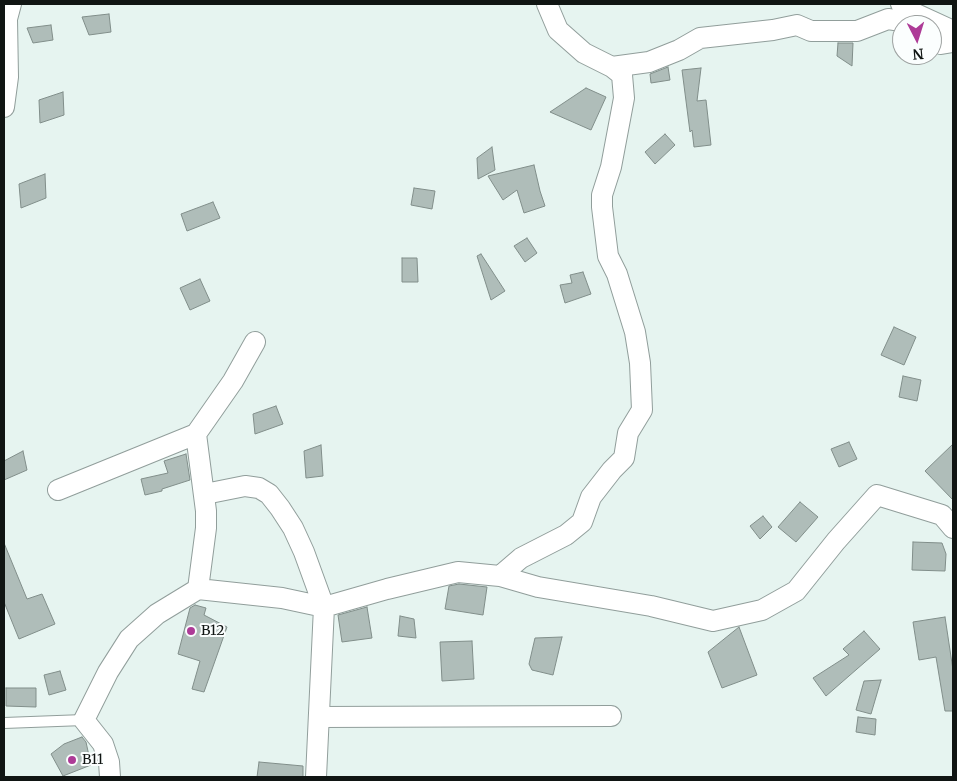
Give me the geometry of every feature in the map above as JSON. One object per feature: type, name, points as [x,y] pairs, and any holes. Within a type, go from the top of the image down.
[{"type":"street","points":[[4,107],[8,77],[7,19],[11,4]]},
{"type":"street","points":[[500,576],[521,558],[566,535],[582,522],[591,497],[624,458],[628,433],[642,410],[640,364],[635,332],[617,274],[608,256],[602,195],[611,167],[624,98],[622,75],[612,66],[584,54],[558,30],[547,4]]},
{"type":"street","points":[[901,4],[914,13],[953,31]]},
{"type":"street","points":[[612,66],[650,62],[679,50],[700,38],[773,30],[797,25],[811,31],[857,31],[888,19],[892,20]]},
{"type":"street","points":[[58,490],[196,434],[233,381],[255,342]]},
{"type":"street","points":[[196,434],[205,494],[206,528],[198,589]]},
{"type":"street","points":[[205,494],[245,486],[258,488],[269,494],[293,528],[324,606],[316,777]]},
{"type":"street","points":[[110,777],[109,762],[103,744],[84,720],[108,672],[129,640],[157,614],[198,589],[282,598],[324,606],[458,572],[500,576],[538,587],[650,606],[713,621],[762,610],[796,591],[877,496],[942,516],[953,528]]},
{"type":"street","points":[[319,717],[610,716]]},
{"type":"lane","points":[[4,723],[84,720]]},
{"type":"building","points":[[109,14],[111,32],[89,35],[82,17]]},
{"type":"building","points":[[51,25],[53,40],[33,43],[27,28]]},
{"type":"building","points":[[838,43],[853,43],[852,66],[837,56]]},
{"type":"building","points":[[668,67],[670,80],[651,83],[650,74]]},
{"type":"building","points":[[701,68],[697,101],[706,100],[711,145],[694,147],[692,130],[690,132],[682,70]]},
{"type":"building","points":[[586,88],[606,97],[591,130],[550,112]]},
{"type":"building","points":[[63,92],[64,115],[40,123],[39,100]]},
{"type":"building","points":[[665,134],[675,145],[655,164],[645,152]]},
{"type":"building","points":[[492,147],[495,170],[478,179],[477,158]]},
{"type":"building","points":[[534,165],[545,206],[524,213],[517,190],[503,200],[488,176]]},
{"type":"building","points":[[45,174],[46,198],[21,208],[19,184]]},
{"type":"building","points":[[414,188],[435,191],[432,209],[411,205]]},
{"type":"building","points":[[213,202],[220,218],[187,231],[181,214]]},
{"type":"building","points":[[527,238],[537,253],[525,262],[514,246]]},
{"type":"building","points":[[481,254],[505,291],[491,300],[477,256]]},
{"type":"building","points":[[402,258],[417,258],[418,282],[402,282]]},
{"type":"building","points":[[583,272],[591,294],[565,303],[560,285],[572,283],[570,275]]},
{"type":"building","points":[[200,279],[210,301],[190,310],[180,288]]},
{"type":"building","points":[[894,327],[916,337],[904,365],[881,355]]},
{"type":"building","points":[[903,376],[921,380],[917,401],[899,397]]},
{"type":"building","points":[[276,406],[283,424],[255,434],[253,414]]},
{"type":"building","points":[[849,442],[857,459],[839,467],[831,449]]},
{"type":"building","points":[[953,444],[953,500],[925,471]]},
{"type":"building","points":[[321,445],[323,476],[306,478],[304,451]]},
{"type":"building","points":[[23,451],[27,470],[4,480],[4,461]]},
{"type":"building","points":[[186,454],[190,480],[162,489],[162,491],[145,495],[141,479],[168,473],[164,461]]},
{"type":"building","points":[[800,502],[818,517],[796,542],[778,527]]},
{"type":"building","points":[[763,516],[772,527],[760,539],[750,526]]},
{"type":"building","points":[[913,542],[942,543],[946,554],[945,571],[912,570]]},
{"type":"building","points":[[4,543],[27,599],[42,594],[55,624],[19,639],[4,602]]},
{"type":"building","points":[[459,584],[487,587],[483,615],[445,609],[449,586]]},
{"type":"building","points":[[195,605],[206,608],[204,615],[227,627],[204,692],[192,689],[200,661],[178,654],[190,608]]},
{"type":"building","points":[[367,607],[372,638],[342,642],[338,615]]},
{"type":"building","points":[[400,616],[414,619],[416,638],[398,636]]},
{"type":"building","points":[[945,617],[953,670],[953,711],[945,711],[936,657],[919,660],[913,622]]},
{"type":"building","points":[[739,627],[757,675],[722,688],[708,652]]},
{"type":"building","points":[[864,631],[880,649],[826,696],[813,678],[849,655],[843,649]]},
{"type":"building","points":[[562,637],[553,675],[532,670],[529,664],[535,638]]},
{"type":"building","points":[[472,641],[474,679],[442,681],[440,642]]},
{"type":"building","points":[[60,671],[66,690],[49,695],[44,675]]},
{"type":"building","points":[[881,680],[871,714],[856,710],[864,681]]},
{"type":"building","points":[[6,688],[36,688],[36,707],[6,706]]},
{"type":"building","points":[[858,717],[876,719],[875,735],[856,732]]},
{"type":"building","name":"B11","points":[[82,737],[86,742],[91,765],[63,776],[51,754],[64,744]]},
{"type":"building","points":[[259,762],[303,766],[303,777],[257,777]]},
{"type":"place","name":"B12","points":[[191,631]]},
{"type":"place","name":"B11","points":[[72,760]]}]
